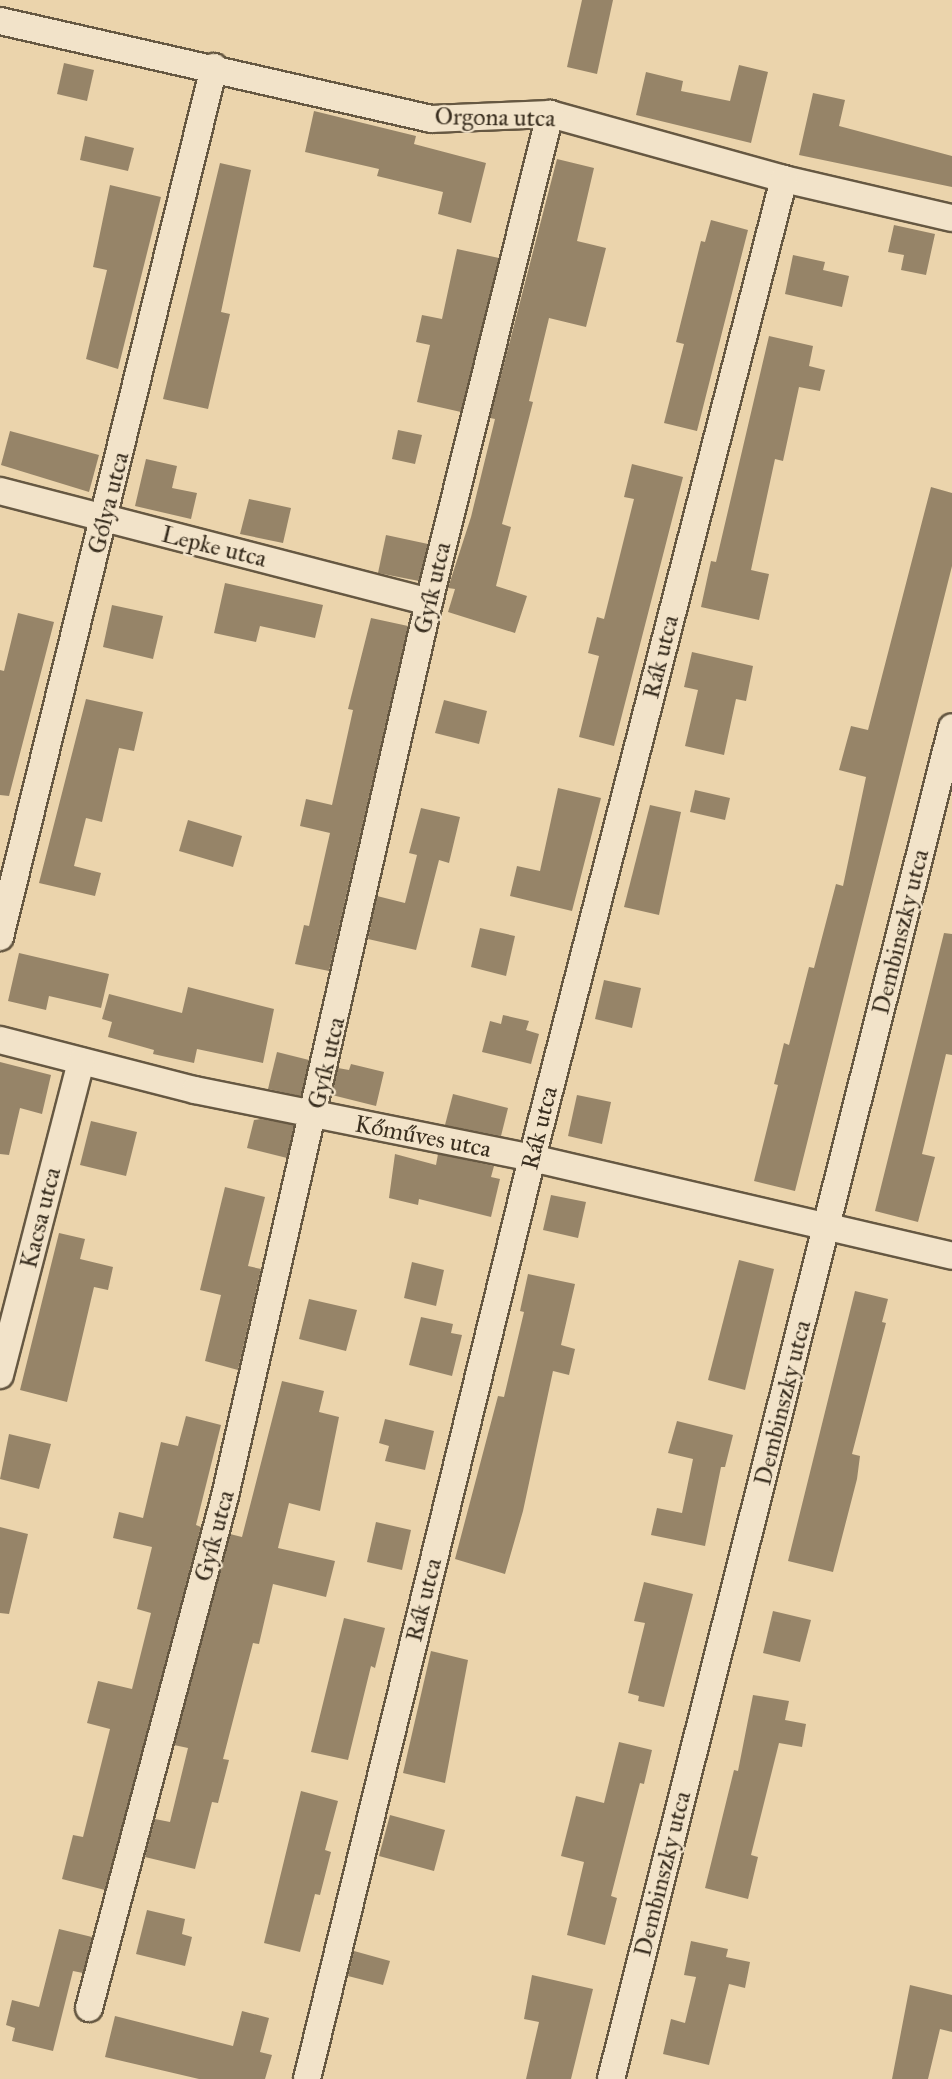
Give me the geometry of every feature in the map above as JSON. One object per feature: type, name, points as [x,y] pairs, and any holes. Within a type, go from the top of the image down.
[{"type":"street","name":"Orgona utca","points":[[0,21],[214,67],[431,119],[550,114],[784,179],[952,219]]},
{"type":"street","name":"Gólya utca","points":[[0,937],[106,519],[214,67]]},
{"type":"street","name":"Gyík utca","points":[[88,2008],[225,1497],[315,1117],[429,602],[550,114]]},
{"type":"street","name":"Rák utca","points":[[308,2079],[532,1158],[784,179]]},
{"type":"street","name":"Lepke utca","points":[[0,491],[429,602]]},
{"type":"street","name":"Dembinszky utca","points":[[611,2079],[828,1226],[952,727]]},
{"type":"street","name":"Kőműves utca","points":[[0,1040],[315,1117],[532,1158],[952,1256]]},
{"type":"street","name":"Kacsa utca","points":[[0,1375],[81,1060]]},
{"type":"building","points":[[582,0],[613,0],[597,74],[567,67]]},
{"type":"building","points":[[64,63],[94,70],[87,101],[57,94]]},
{"type":"building","points":[[739,65],[768,72],[751,143],[636,115],[646,72],[683,81],[681,91],[730,101]]},
{"type":"building","points":[[813,93],[845,100],[839,126],[952,156],[952,187],[799,155]]},
{"type":"building","points":[[314,111],[416,136],[414,144],[486,163],[471,223],[438,214],[443,192],[377,176],[379,169],[305,152]]},
{"type":"building","points":[[85,136],[134,148],[128,171],[80,160]]},
{"type":"building","points":[[557,159],[594,168],[577,241],[606,248],[586,327],[549,318],[529,401],[533,402],[502,524],[511,527],[496,586],[527,596],[515,633],[448,612],[455,589],[448,588],[471,517],[495,419],[490,418]]},
{"type":"building","points":[[220,163],[251,170],[221,312],[230,314],[208,409],[163,399]]},
{"type":"building","points":[[110,185],[161,197],[118,369],[86,359],[107,270],[93,267]]},
{"type":"building","points":[[711,220],[748,230],[697,431],[664,423],[684,344],[676,342],[701,241],[705,242]]},
{"type":"building","points":[[894,225],[935,234],[926,275],[901,270],[904,255],[888,252]]},
{"type":"building","points":[[457,249],[499,258],[461,412],[417,402],[430,345],[416,342],[422,315],[442,319]]},
{"type":"building","points":[[793,255],[825,262],[823,270],[849,276],[842,307],[785,294]]},
{"type":"building","points":[[769,336],[813,346],[809,366],[825,370],[820,391],[799,387],[783,461],[775,459],[751,570],[769,574],[759,620],[701,607],[711,561],[716,562]]},
{"type":"building","points":[[398,430],[422,435],[415,464],[392,459]]},
{"type":"building","points":[[10,431],[99,455],[89,492],[1,465]]},
{"type":"building","points":[[146,459],[177,466],[172,488],[197,493],[191,519],[135,506]]},
{"type":"building","points":[[632,464],[683,477],[614,746],[579,737],[599,656],[588,653],[597,617],[604,619],[634,499],[624,497]]},
{"type":"building","points":[[931,487],[952,493],[952,566],[795,1191],[754,1181],[778,1085],[774,1084],[784,1043],[789,1045],[809,967],[814,968],[836,884],[843,886],[866,777],[839,770],[851,726],[868,730]]},
{"type":"building","points":[[249,499],[291,508],[283,543],[240,534]]},
{"type":"building","points":[[386,535],[428,544],[419,581],[378,573]]},
{"type":"building","points":[[225,583],[323,605],[315,638],[260,626],[256,642],[214,633]]},
{"type":"building","points":[[112,605],[163,616],[153,659],[103,647]]},
{"type":"building","points":[[18,613],[54,622],[9,796],[0,795],[0,670],[4,671]]},
{"type":"building","points":[[371,618],[408,626],[329,971],[295,964],[304,925],[309,926],[330,833],[300,826],[306,799],[332,805],[353,710],[348,709]]},
{"type":"building","points":[[692,652],[753,666],[746,701],[736,699],[724,755],[685,746],[698,690],[684,687]]},
{"type":"building","points":[[86,699],[143,712],[134,751],[119,748],[102,822],[86,818],[74,866],[101,873],[95,896],[39,883]]},
{"type":"building","points":[[444,700],[487,711],[479,744],[435,733]]},
{"type":"building","points":[[558,788],[601,798],[572,911],[510,896],[517,866],[540,871]]},
{"type":"building","points":[[695,790],[730,798],[725,820],[690,812]]},
{"type":"building","points":[[650,805],[681,812],[659,915],[624,907]]},
{"type":"building","points":[[421,808],[460,817],[449,863],[439,860],[416,950],[368,939],[377,896],[405,903],[417,855],[409,853]]},
{"type":"building","points":[[188,820],[242,836],[233,867],[179,851]]},
{"type":"building","points":[[480,928],[515,936],[506,976],[471,967]]},
{"type":"building","points":[[944,933],[952,934],[952,1055],[946,1054],[922,1154],[935,1157],[918,1222],[875,1211]]},
{"type":"building","points":[[19,953],[109,974],[101,1008],[49,996],[46,1010],[8,1001]]},
{"type":"building","points":[[604,980],[641,988],[632,1028],[595,1019]]},
{"type":"building","points":[[188,987],[274,1009],[263,1063],[197,1049],[194,1063],[153,1054],[154,1050],[108,1037],[112,1022],[102,1019],[109,994],[182,1013]]},
{"type":"building","points":[[503,1015],[529,1021],[526,1030],[539,1034],[531,1064],[482,1052],[490,1021],[501,1024]]},
{"type":"building","points":[[277,1052],[309,1060],[301,1096],[268,1089]]},
{"type":"building","points":[[0,1062],[51,1075],[42,1114],[20,1108],[9,1155],[0,1154]]},
{"type":"building","points":[[351,1064],[384,1072],[376,1106],[332,1095],[338,1068],[349,1070]]},
{"type":"building","points":[[453,1094],[508,1108],[501,1136],[445,1125]]},
{"type":"building","points":[[577,1095],[611,1102],[602,1144],[568,1136]]},
{"type":"building","points":[[261,1119],[294,1125],[287,1158],[247,1148],[254,1120]]},
{"type":"building","points":[[91,1121],[137,1132],[126,1176],[80,1165]]},
{"type":"building","points":[[395,1154],[436,1165],[438,1154],[494,1166],[491,1177],[500,1179],[491,1217],[419,1199],[418,1205],[389,1198]]},
{"type":"building","points":[[225,1187],[265,1197],[248,1266],[261,1269],[238,1370],[205,1361],[221,1295],[200,1290]]},
{"type":"building","points":[[551,1195],[586,1202],[578,1238],[543,1230]]},
{"type":"building","points":[[59,1233],[85,1239],[80,1259],[113,1267],[108,1290],[94,1287],[67,1402],[20,1390]]},
{"type":"building","points":[[739,1260],[774,1269],[745,1390],[708,1380]]},
{"type":"building","points":[[412,1262],[444,1270],[436,1306],[404,1298]]},
{"type":"building","points":[[528,1274],[575,1284],[561,1345],[575,1349],[569,1375],[553,1371],[523,1511],[505,1574],[455,1559],[498,1396],[504,1397],[524,1312],[520,1311]]},
{"type":"building","points":[[855,1291],[888,1299],[882,1322],[886,1323],[852,1454],[860,1456],[857,1479],[833,1572],[788,1561]]},
{"type":"building","points":[[309,1299],[357,1310],[346,1351],[299,1339]]},
{"type":"building","points":[[421,1317],[453,1324],[451,1333],[462,1335],[452,1376],[409,1365]]},
{"type":"building","points":[[282,1381],[324,1391],[319,1412],[339,1417],[320,1511],[289,1503],[278,1548],[335,1561],[326,1597],[273,1584],[259,1644],[253,1643],[223,1759],[229,1760],[218,1803],[212,1802],[195,1869],[145,1857],[155,1819],[170,1822],[188,1748],[174,1745],[230,1534],[242,1537]]},
{"type":"building","points":[[186,1416],[221,1425],[196,1525],[201,1527],[105,1890],[62,1879],[73,1835],[83,1837],[110,1729],[87,1723],[98,1681],[132,1689],[151,1613],[137,1609],[152,1547],[113,1538],[119,1512],[143,1518],[161,1442],[178,1446]]},
{"type":"building","points":[[385,1419],[434,1431],[425,1470],[385,1461],[389,1446],[379,1443]]},
{"type":"building","points":[[677,1421],[733,1435],[725,1467],[721,1467],[705,1546],[651,1535],[657,1508],[682,1513],[693,1459],[668,1453]]},
{"type":"building","points":[[9,1434],[51,1444],[39,1489],[0,1479]]},
{"type":"building","points":[[376,1522],[411,1530],[402,1570],[367,1562]]},
{"type":"building","points":[[0,1527],[28,1534],[9,1614],[0,1613]]},
{"type":"building","points":[[644,1582],[693,1594],[664,1707],[638,1701],[639,1696],[628,1693],[645,1623],[634,1621]]},
{"type":"building","points":[[773,1611],[811,1620],[800,1662],[763,1653]]},
{"type":"building","points":[[344,1618],[385,1628],[375,1668],[371,1666],[348,1760],[311,1752]]},
{"type":"building","points":[[431,1651],[468,1660],[445,1783],[403,1773]]},
{"type":"building","points":[[753,1695],[789,1701],[785,1720],[806,1724],[802,1747],[779,1743],[751,1855],[758,1857],[748,1899],[705,1888],[734,1770],[738,1771]]},
{"type":"building","points":[[619,1742],[652,1750],[644,1784],[640,1783],[611,1896],[617,1898],[605,1945],[567,1935],[584,1862],[561,1856],[576,1796],[604,1803]]},
{"type":"building","points":[[301,1791],[338,1801],[325,1850],[331,1852],[320,1895],[315,1894],[300,1952],[264,1943]]},
{"type":"building","points":[[390,1815],[445,1830],[434,1871],[379,1856]]},
{"type":"building","points":[[147,1910],[185,1919],[182,1934],[192,1937],[185,1966],[136,1954]]},
{"type":"building","points":[[59,1929],[92,1937],[83,1973],[73,1971],[53,2051],[12,2041],[15,2028],[6,2025],[12,2000],[39,2007]]},
{"type":"building","points":[[691,1941],[728,1949],[726,1957],[750,1962],[745,1988],[729,1984],[709,2065],[663,2054],[671,2019],[685,2023],[696,1977],[684,1975]]},
{"type":"building","points":[[354,1951],[390,1961],[383,1985],[348,1976]]},
{"type":"building","points":[[532,1975],[593,1989],[571,2079],[526,2079],[539,2022],[524,2019]]},
{"type":"building","points":[[910,1985],[952,1995],[952,2032],[940,2029],[928,2079],[892,2079]]},
{"type":"building","points":[[242,2011],[269,2018],[260,2052],[272,2055],[265,2079],[199,2079],[105,2057],[115,2016],[233,2046]]}]
